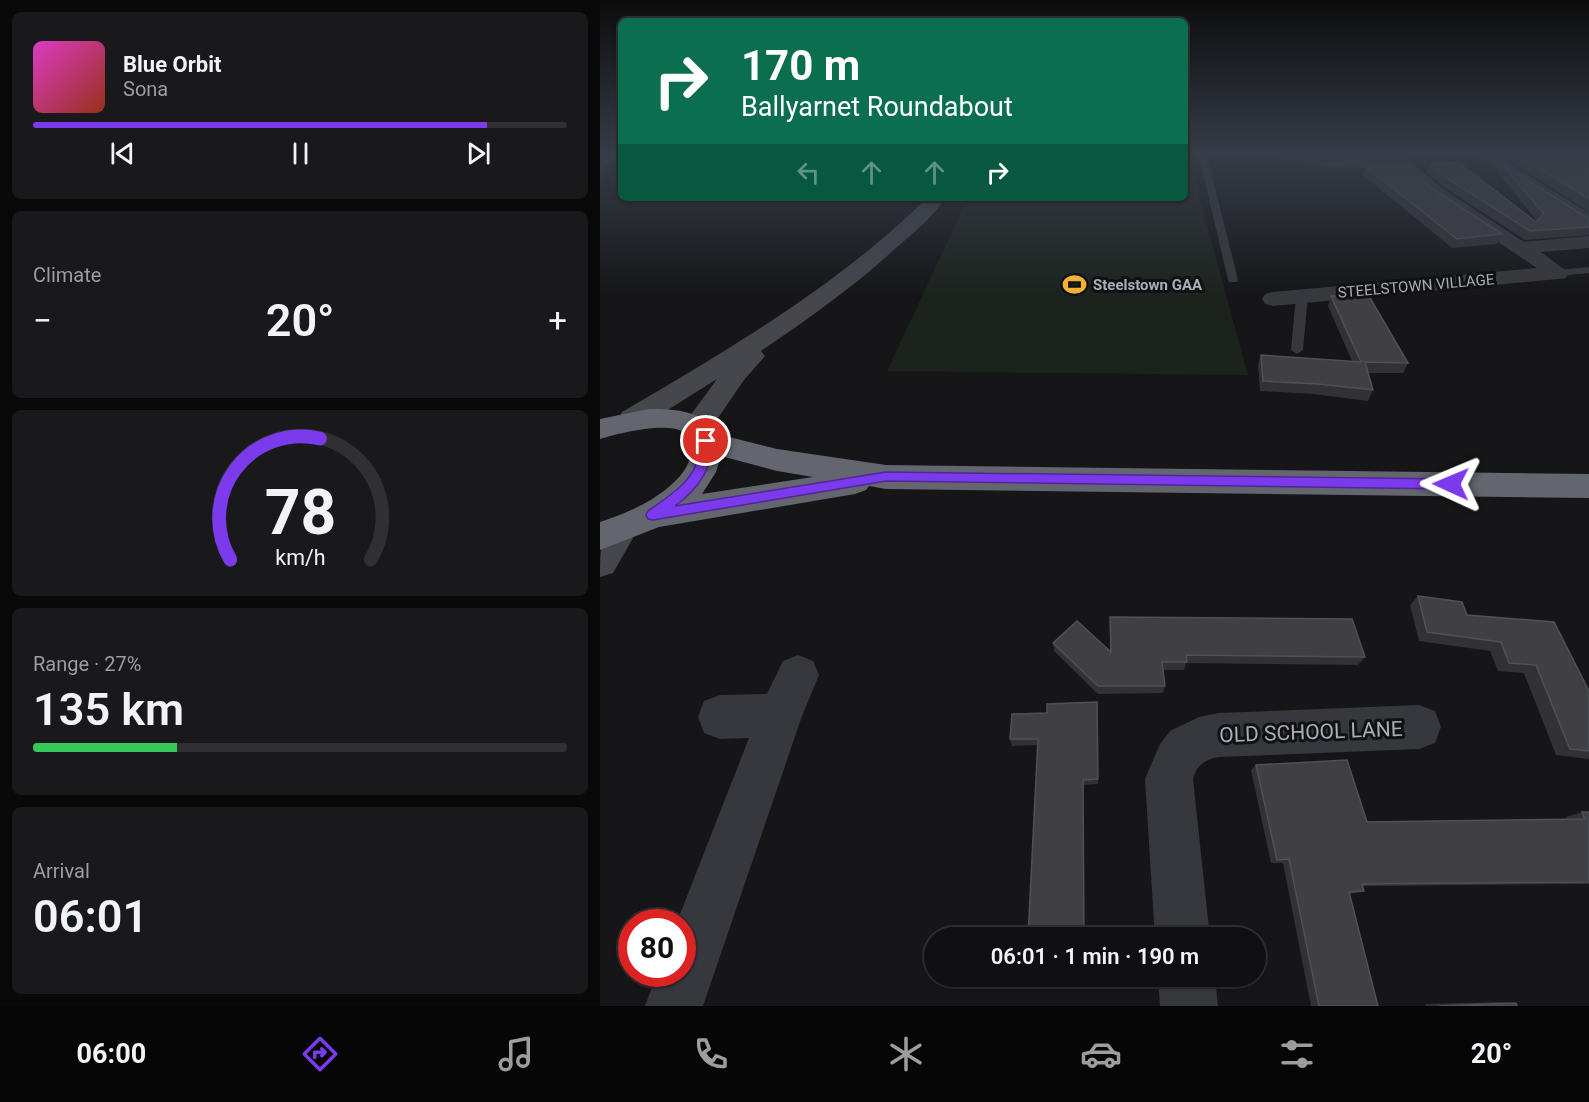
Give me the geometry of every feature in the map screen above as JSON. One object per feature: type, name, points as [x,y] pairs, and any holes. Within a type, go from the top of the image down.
[{"type":"highway","points":[[600,429],[632,419],[658,417],[680,420],[702,434],[777,460],[886,477],[1589,486]]},
{"type":"highway","points":[[610,534],[653,515],[679,496],[698,476],[706,457],[702,434]]},
{"type":"highway","points":[[653,515],[886,477]]},
{"type":"street","points":[[632,419],[781,327],[914,223],[933,202]]},
{"type":"street","points":[[1451,202],[1524,248],[1558,273]]},
{"type":"street","points":[[1559,202],[1589,221]]},
{"type":"street","points":[[1524,248],[1589,242]]},
{"type":"street","name":"STEELSTOWN VILLAGE","points":[[1273,299],[1558,273]]},
{"type":"street","points":[[702,434],[734,374],[781,327]]},
{"type":"street","points":[[600,562],[610,534]]},
{"type":"street","points":[[674,1006],[789,696],[720,717]]},
{"type":"street","name":"OLD SCHOOL LANE","points":[[1182,927],[1169,779],[1176,759],[1187,745],[1202,737],[1219,735],[1419,727]]},
{"type":"street","points":[[1187,987],[1189,1006]]},
{"type":"lane","points":[[1214,202],[1233,280]]},
{"type":"lane","points":[[1558,273],[1589,270]]},
{"type":"lane","points":[[1297,350],[1302,296]]},
{"type":"shaded area","name":"Steelstown GAA","points":[[966,202],[1201,202],[1248,375],[887,371]]},
{"type":"building","points":[[1410,202],[1452,202],[1502,234],[1457,239]]},
{"type":"building","points":[[1484,202],[1510,202],[1536,222],[1544,214],[1534,202],[1562,202],[1589,219],[1589,227],[1530,231]]},
{"type":"building","points":[[1331,296],[1369,296],[1408,363],[1365,362],[1373,390],[1263,381],[1261,355],[1361,362]]},
{"type":"building","points":[[1418,596],[1462,602],[1467,615],[1554,622],[1589,691],[1589,751],[1570,749],[1536,665],[1509,663],[1501,642],[1427,632]]},
{"type":"building","points":[[1110,617],[1352,619],[1365,657],[1186,655],[1187,662],[1162,662],[1165,686],[1098,686],[1053,643],[1077,621],[1111,652]]},
{"type":"building","points":[[1097,702],[1098,779],[1083,780],[1084,927],[1029,927],[1038,739],[1010,739],[1012,714],[1047,713],[1047,704]]},
{"type":"building","points":[[1347,760],[1367,822],[1585,819],[1582,812],[1589,812],[1589,882],[1362,884],[1364,891],[1349,892],[1378,1006],[1319,1006],[1289,859],[1277,860],[1256,765]]},
{"type":"building","points":[[1516,1003],[1517,1006],[1439,1006]]},
{"type":"place","name":"Steelstown GAA","points":[[1075,285]]},
{"type":"route","points":[[706,441],[706,457],[698,476],[679,496],[653,515],[886,477],[1451,484]]}]
